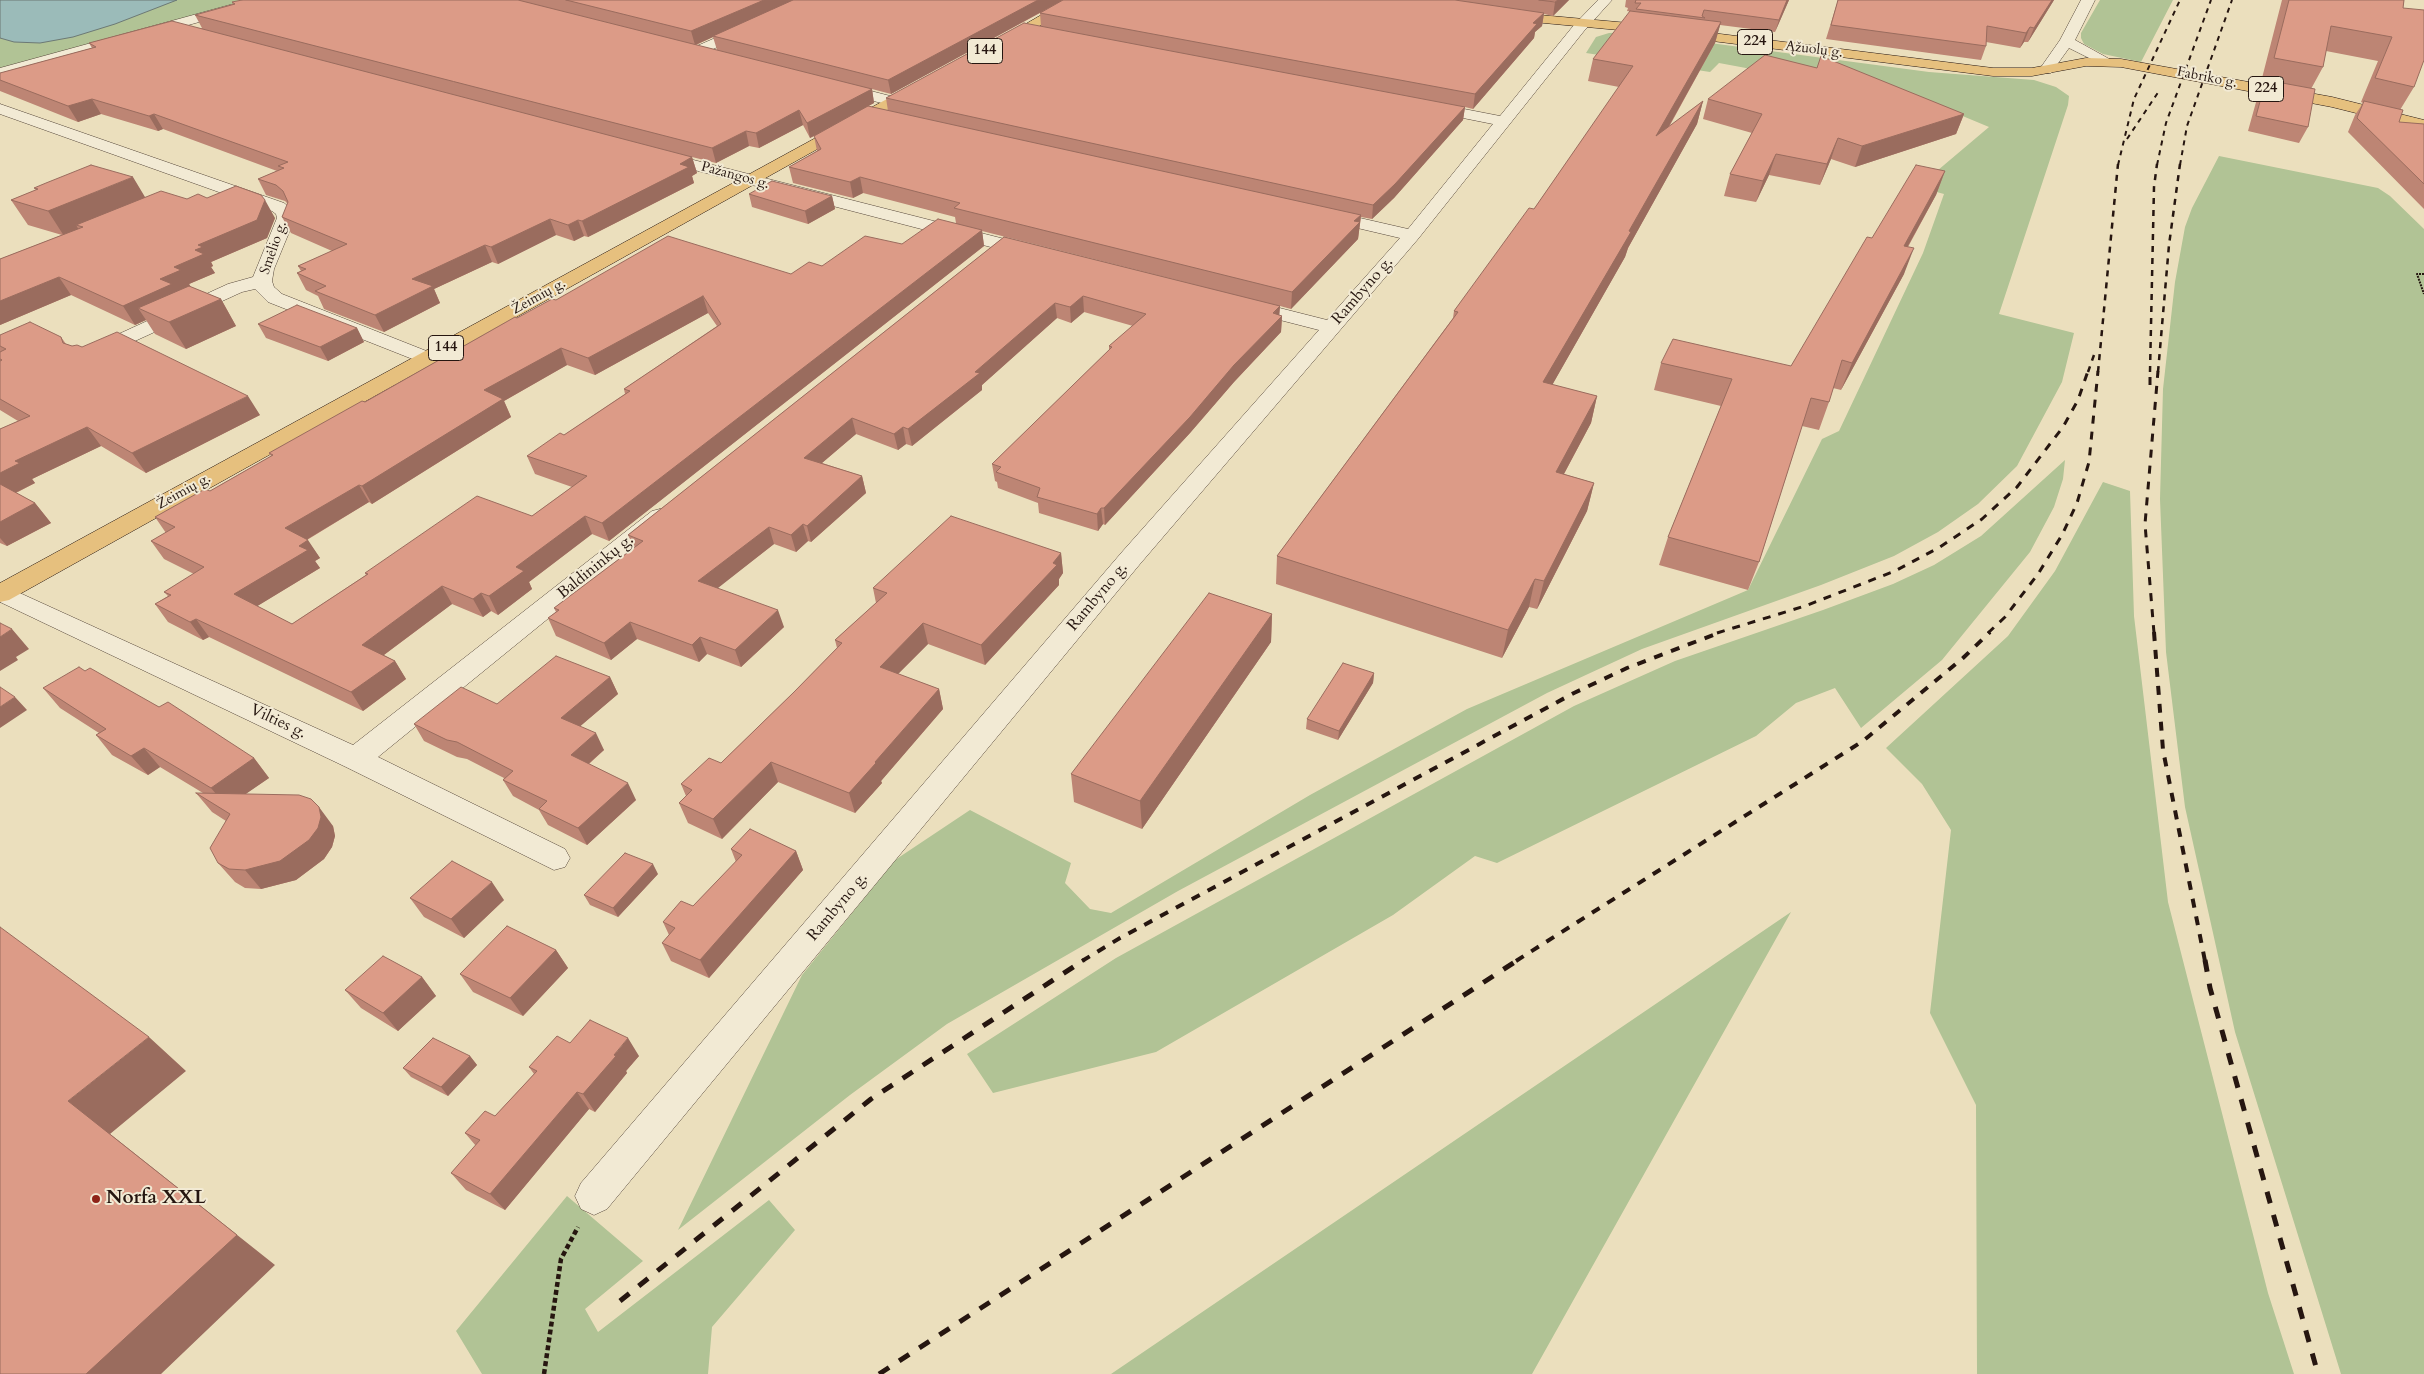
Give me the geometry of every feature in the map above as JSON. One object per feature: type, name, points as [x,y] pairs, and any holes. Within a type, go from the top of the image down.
[{"type":"main road","name":"144","points":[[983,52],[1077,0]]},
{"type":"main road","name":"Ąžuolų g.","points":[[1496,15],[1716,37],[1962,69],[2016,73],[2106,61]]},
{"type":"main road","name":"Fabriko g.","points":[[2106,61],[2148,67],[2332,102],[2424,125]]},
{"type":"main road","name":"Žeimių g.","points":[[1,593],[870,114],[895,111],[934,79]]},
{"type":"street","points":[[4,70],[263,0]]},
{"type":"street","points":[[724,59],[691,50],[813,0]]},
{"type":"street","name":"Rambyno g.","points":[[594,1196],[1131,558],[1412,235],[1583,24],[1605,0]]},
{"type":"street","points":[[2046,70],[2067,41],[2088,0]]},
{"type":"street","points":[[168,26],[196,34]]},
{"type":"street","points":[[1024,29],[1050,34]]},
{"type":"street","points":[[2067,41],[2106,61]]},
{"type":"street","points":[[818,83],[895,111]]},
{"type":"street","points":[[1414,104],[1504,121]]},
{"type":"street","name":"Smėlio g.","points":[[0,109],[278,207],[284,212],[286,218],[262,281],[265,290],[275,298],[427,358]]},
{"type":"street","name":"Pažangos g.","points":[[646,152],[1048,256]]},
{"type":"street","points":[[191,192],[211,184]]},
{"type":"street","points":[[1306,211],[1412,235]]},
{"type":"street","points":[[977,263],[1000,244]]},
{"type":"street","points":[[85,357],[235,288],[262,281]]},
{"type":"street","points":[[1227,300],[1332,327]]},
{"type":"street","name":"Baldininkų g.","points":[[356,759],[674,505]]},
{"type":"street","name":"Vilties g.","points":[[1,593],[356,759],[554,858]]},
{"type":"path","points":[[2424,274],[2417,274],[2424,294]]},
{"type":"path","points":[[544,1374],[561,1259],[594,1196]]},
{"type":"green space","points":[[0,0],[257,0],[0,72]]},
{"type":"green space","points":[[2100,0],[2173,0],[2141,62],[2103,54],[2084,44],[2081,33]]},
{"type":"green space","points":[[1627,32],[1929,72],[2034,80],[2056,87],[2069,96],[2068,105],[1999,314],[2074,333],[2062,382],[2017,466],[1978,504],[1938,532],[1894,556],[1821,585],[1642,649],[1547,693],[1178,891],[947,1024],[850,1095],[678,1230],[802,975],[895,860],[970,810],[1071,863],[1065,883],[1090,909],[1111,913],[1310,795],[1467,709],[1748,590],[1822,439],[1839,431],[1923,253],[1944,194],[1918,187],[1989,127],[1929,102],[1719,63],[1710,72],[1586,53],[1596,37],[1609,33]]},
{"type":"green space","points":[[2219,156],[2378,188],[2390,196],[2424,229],[2424,1374],[2341,1374],[2235,1032],[2185,807],[2166,652],[2160,499],[2163,389],[2175,282],[2185,227],[2192,208]]},
{"type":"green space","points":[[2065,460],[2063,479],[2054,507],[2030,552],[1942,660],[1861,728],[1835,688],[1796,703],[1756,736],[1497,863],[1475,856],[1393,915],[1156,1052],[993,1093],[967,1054],[1116,958],[1574,706],[1675,661],[1823,610],[1893,584],[1934,565],[1981,536]]},
{"type":"green space","points":[[2103,482],[2130,491],[2134,616],[2168,902],[2268,1293],[2294,1374],[1977,1374],[1976,1105],[1930,1013],[1951,830],[1922,784],[1886,748],[2008,636],[2055,571]]},
{"type":"green space","points":[[1791,912],[1532,1374],[1111,1374]]},
{"type":"green space","points":[[567,1196],[643,1261],[585,1309],[598,1332],[769,1200],[795,1230],[712,1327],[708,1374],[482,1374],[456,1331]]},
{"type":"water","points":[[0,0],[177,0],[115,24],[73,37],[40,43],[14,42],[0,38]]},
{"type":"building","points":[[242,0],[518,0],[872,89],[807,123],[799,110],[756,133],[746,131],[712,148],[195,15],[235,4],[232,2]]},
{"type":"building","points":[[566,0],[764,0],[691,31]]},
{"type":"building","points":[[793,0],[1038,0],[888,80],[713,36]]},
{"type":"building","points":[[1063,0],[1455,0],[1544,13],[1533,23],[1537,24],[1475,94],[1040,13]]},
{"type":"building","points":[[1539,0],[1558,0],[1555,2]]},
{"type":"building","points":[[1636,0],[1787,0],[1779,20],[1704,10],[1702,16],[1705,18],[1636,9],[1641,3],[1635,3]]},
{"type":"building","points":[[1838,0],[2052,0],[2034,28],[2030,27],[2026,33],[1987,26],[1986,46],[1831,25]]},
{"type":"building","points":[[2289,0],[2404,0],[2403,8],[2424,10],[2424,60],[2414,87],[2375,78],[2392,37],[2331,26],[2323,67],[2274,58]]},
{"type":"building","points":[[1630,11],[1721,22],[1656,136],[1703,101],[1629,231],[1631,232],[1543,382],[1597,396],[1556,472],[1594,483],[1544,581],[1535,579],[1508,630],[1277,556],[1458,312],[1454,311],[1529,208],[1534,209],[1633,66],[1593,59]]},
{"type":"building","points":[[172,21],[692,157],[680,164],[689,167],[582,221],[578,220],[568,225],[550,219],[491,247],[485,245],[412,279],[433,286],[375,315],[315,291],[326,286],[297,273],[306,269],[298,266],[347,244],[282,217],[288,202],[283,191],[276,185],[258,179],[284,168],[278,166],[288,162],[154,114],[149,116],[92,99],[68,106],[0,80],[0,73],[96,47],[89,43]]},
{"type":"building","points":[[1024,23],[1465,107],[1395,184],[1373,205],[886,98]]},
{"type":"building","points":[[1765,55],[1817,68],[1821,56],[1964,114],[1862,146],[1838,138],[1827,164],[1776,154],[1763,181],[1730,174],[1762,114],[1708,99]]},
{"type":"building","points":[[2266,80],[2315,89],[2308,127],[2256,116]]},
{"type":"building","points":[[2364,101],[2403,110],[2399,122],[2424,124],[2424,184],[2357,118]]},
{"type":"building","points":[[868,106],[1361,215],[1354,221],[1360,222],[1292,292],[954,208],[960,203],[860,177],[850,182],[789,167],[821,149],[814,136]]},
{"type":"building","points":[[91,165],[133,177],[48,211],[11,200],[38,189],[34,188]]},
{"type":"building","points":[[1916,165],[1945,171],[1904,246],[1914,248],[1852,363],[1842,360],[1829,402],[1811,398],[1759,562],[1668,537],[1732,379],[1661,363],[1673,339],[1791,366],[1867,237],[1872,238]]},
{"type":"building","points":[[772,181],[832,196],[805,211],[749,194]]},
{"type":"building","points":[[236,186],[261,195],[265,200],[257,220],[198,245],[203,247],[195,250],[204,254],[174,267],[181,270],[160,279],[172,284],[123,306],[59,277],[0,301],[0,259],[83,227],[76,225],[161,191],[187,199],[198,194],[207,198]]},
{"type":"building","points":[[938,219],[982,230],[602,523],[585,516],[516,567],[524,571],[489,596],[481,593],[473,599],[442,586],[362,645],[395,661],[351,692],[196,619],[190,622],[155,604],[171,595],[164,592],[204,567],[151,541],[175,527],[155,517],[205,489],[210,491],[273,455],[269,453],[362,401],[365,402],[515,317],[517,318],[552,299],[556,300],[668,236],[791,274],[809,262],[822,266],[865,236],[902,244]],"holes":[[[703,296],[721,324],[624,389],[630,391],[564,435],[560,433],[527,456],[587,476],[532,516],[477,496],[365,573],[368,574],[292,624],[234,594],[308,550],[299,546],[308,540],[285,528],[359,485],[362,486],[503,399],[484,390],[561,348],[588,358]]]},
{"type":"building","points":[[1004,237],[1280,306],[1273,313],[1282,316],[1234,365],[1190,417],[1097,514],[1037,497],[1040,488],[996,472],[1001,467],[992,464],[1112,347],[1109,346],[1146,314],[1083,296],[1070,307],[1055,303],[975,372],[980,373],[908,429],[903,427],[894,434],[852,418],[804,458],[862,476],[807,526],[803,524],[791,535],[769,527],[698,581],[778,610],[735,650],[700,637],[692,645],[630,622],[604,643],[548,618],[559,610],[554,608],[643,541],[628,535]]},
{"type":"building","points":[[189,286],[221,299],[169,322],[138,308]]},
{"type":"building","points":[[297,305],[357,328],[320,347],[258,324]]},
{"type":"building","points":[[30,322],[61,337],[63,343],[72,346],[82,347],[117,332],[248,396],[132,453],[87,427],[15,461],[20,463],[0,473],[0,429],[30,416],[0,399],[0,361],[2,360],[0,359],[0,352],[6,349],[0,346],[0,335]]},
{"type":"building","points":[[0,484],[35,503],[0,522]]},
{"type":"building","points":[[951,516],[1061,553],[1053,563],[1057,565],[981,645],[923,623],[880,667],[939,689],[849,793],[771,762],[713,819],[679,803],[692,790],[681,784],[709,758],[721,763],[794,692],[842,643],[835,640],[887,593],[873,588]]},
{"type":"building","points":[[1209,593],[1272,614],[1140,801],[1071,774]]},
{"type":"building","points":[[0,623],[12,629],[0,637]]},
{"type":"building","points":[[556,656],[610,677],[561,718],[596,733],[571,755],[628,783],[578,828],[539,809],[547,801],[503,780],[513,771],[457,742],[447,740],[414,724],[461,687],[497,704]]},
{"type":"building","points":[[1343,663],[1374,673],[1339,731],[1307,719]]},
{"type":"building","points":[[79,667],[85,671],[90,668],[159,707],[168,702],[254,758],[211,788],[144,748],[131,756],[96,735],[106,729],[43,688]]},
{"type":"building","points":[[0,687],[15,697],[0,707]]},
{"type":"building","points":[[196,793],[299,795],[311,799],[319,807],[321,817],[318,828],[309,840],[280,861],[245,870],[229,869],[218,863],[210,848],[230,814]]},
{"type":"building","points":[[750,829],[796,851],[700,960],[662,943],[675,928],[663,922],[681,901],[693,906],[742,855],[731,849]]},
{"type":"building","points":[[625,853],[653,864],[613,908],[584,895]]},
{"type":"building","points":[[452,861],[492,882],[451,919],[410,898]]},
{"type":"building","points":[[507,926],[556,950],[510,998],[460,974]]},
{"type":"building","name":"Norfa XXL","points":[[0,927],[149,1037],[68,1101],[237,1235],[86,1374],[0,1374]]},
{"type":"building","points":[[383,956],[422,977],[383,1013],[345,990]]},
{"type":"building","points":[[590,1020],[628,1038],[614,1055],[616,1056],[583,1094],[577,1092],[490,1194],[451,1173],[480,1140],[465,1133],[485,1111],[495,1116],[537,1071],[529,1067],[557,1036],[570,1043]]},
{"type":"building","points":[[433,1038],[470,1056],[441,1087],[403,1068]]},
{"type":"railway","points":[[2118,165],[2134,99],[2180,0]]},
{"type":"railway","points":[[2157,165],[2166,123],[2211,0]]},
{"type":"railway","points":[[2180,165],[2187,126],[2232,0]]},
{"type":"railway","points":[[2127,139],[2159,91]]},
{"type":"railway","points":[[2098,372],[2118,164]]},
{"type":"railway","points":[[2150,372],[2154,187],[2157,164]]},
{"type":"railway","points":[[2158,372],[2169,245],[2180,164]]},
{"type":"railway","points":[[2088,372],[2094,355]]},
{"type":"railway","points":[[1717,633],[1805,606],[1895,571],[1940,547],[1982,519],[2017,487],[2063,427],[2078,400],[2088,371]]},
{"type":"railway","points":[[1988,633],[2005,617],[2038,574],[2062,535],[2077,503],[2089,462],[2098,371]]},
{"type":"railway","points":[[2154,633],[2145,524],[2158,371]]},
{"type":"railway","points":[[2150,372],[2150,385]]},
{"type":"railway","points":[[1082,961],[1120,938],[1574,693],[1627,668],[1721,632]]},
{"type":"railway","points":[[1516,961],[1863,741],[1963,658],[1990,632]]},
{"type":"railway","points":[[2154,632],[2163,750],[2205,961]]},
{"type":"railway","points":[[620,1301],[871,1099],[1084,960]]},
{"type":"railway","points":[[879,1374],[1518,960]]},
{"type":"railway","points":[[2205,960],[2210,988],[2318,1374]]},
{"type":"place","name":"Norfa XXL","points":[[96,1199]]}]
